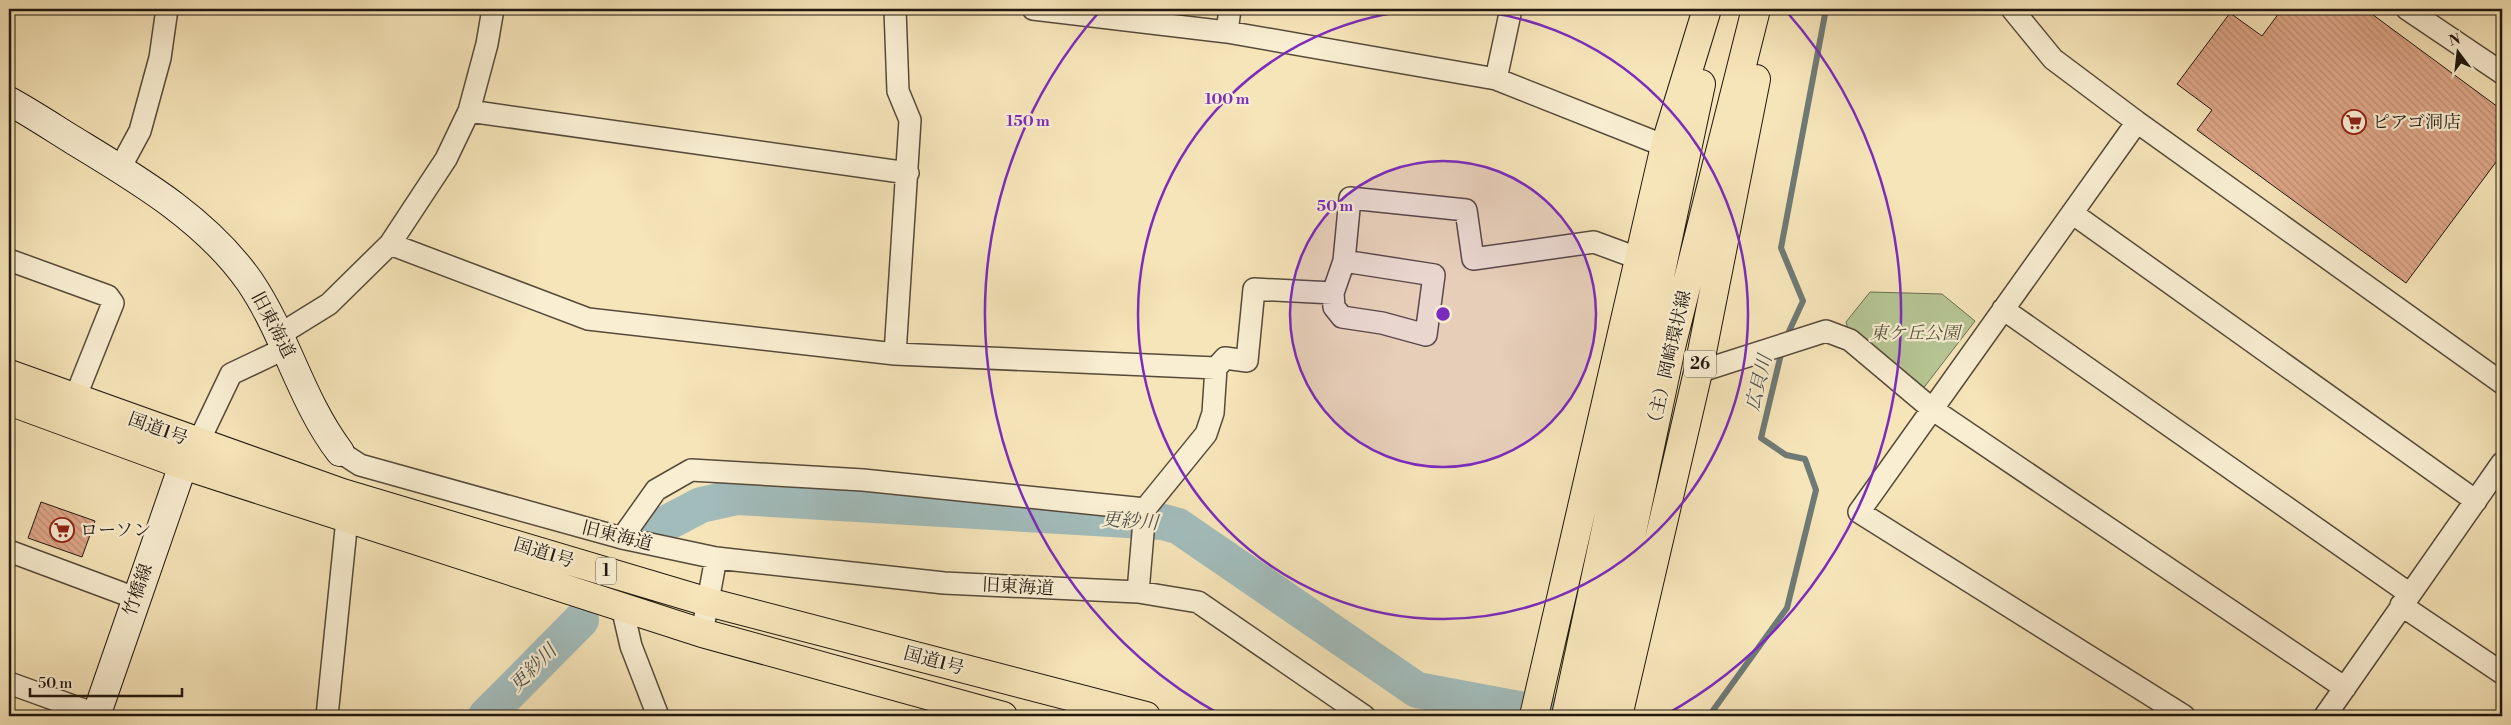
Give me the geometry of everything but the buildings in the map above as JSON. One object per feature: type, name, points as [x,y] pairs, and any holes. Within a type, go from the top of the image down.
[{"type":"main road","points":[[1536,705],[1665,146],[1708,9]]},
{"type":"main road","name":"（主）岡崎環状線","points":[[1593,716],[1717,9]]},
{"type":"main road","name":"（主）岡崎環状線","points":[[1566,716],[1659,341],[1756,9]]},
{"type":"main road","name":"26","points":[[1618,716],[1698,372],[1770,9]]},
{"type":"main road","name":"国道1号","points":[[9,374],[75,398],[190,454],[347,518],[702,632],[1003,716]]},
{"type":"main road","name":"国道1号","points":[[9,401],[190,454],[342,493],[708,602],[1146,716]]},
{"type":"street","points":[[120,168],[140,130],[160,58],[167,9]]},
{"type":"street","points":[[190,454],[231,374],[283,342],[329,304],[390,244],[446,159],[469,111],[487,44],[493,9]]},
{"type":"street","points":[[895,9],[898,91],[910,120],[895,354]]},
{"type":"street","points":[[1033,9],[1227,32],[1496,80],[1665,146]]},
{"type":"street","points":[[1227,32],[1230,9]]},
{"type":"street","points":[[1496,80],[1511,9]]},
{"type":"street","points":[[2012,9],[2054,59],[2137,122],[2502,383]]},
{"type":"street","points":[[2407,9],[2502,73]]},
{"type":"street","name":"旧東海道","points":[[9,101],[120,168],[173,205],[224,250],[250,283],[283,342],[326,434],[340,452],[360,465],[622,538],[716,558],[944,583],[1138,592],[1198,602],[1364,716]]},
{"type":"street","points":[[469,111],[908,173]]},
{"type":"street","points":[[2137,122],[1859,512],[2184,716]]},
{"type":"street","points":[[1344,261],[1434,275],[1426,335],[1382,323],[1342,317],[1334,307],[1333,293],[1344,261],[1350,198],[1466,210],[1474,259],[1594,242],[1640,259]]},
{"type":"street","points":[[2072,213],[2476,501]]},
{"type":"street","points":[[390,244],[588,318],[895,354],[1216,368]]},
{"type":"street","points":[[9,260],[108,296],[112,303],[75,398]]},
{"type":"street","points":[[1138,592],[1145,509],[1206,434],[1213,413],[1216,368],[1226,358],[1247,361],[1254,289],[1333,293]]},
{"type":"street","points":[[2003,309],[2405,600],[2502,673]]},
{"type":"street","points":[[1698,372],[1826,332],[1850,340],[1932,409],[2345,688]]},
{"type":"street","name":"竹橋線","points":[[95,715],[135,598],[190,454]]},
{"type":"street","points":[[2325,716],[2502,463]]},
{"type":"street","points":[[622,538],[656,490],[691,470],[863,480],[1145,509]]},
{"type":"street","points":[[327,716],[347,518]]},
{"type":"street","points":[[9,551],[135,598]]},
{"type":"street","points":[[702,632],[716,558]]},
{"type":"street","points":[[622,607],[631,646],[658,716]]},
{"type":"street","points":[[9,683],[95,715]]},
{"type":"green space","name":"東ケ丘公園","points":[[1870,292],[1942,294],[1975,321],[1922,390],[1849,333],[1846,322]]},
{"type":"waterway","name":"広貝川","points":[[1785,340],[1803,301],[1781,248],[1826,9]]},
{"type":"waterway","name":"広貝川","points":[[1709,716],[1787,608],[1816,490],[1805,459],[1786,455],[1761,438],[1782,350]]},
{"type":"waterway","name":"更紗川","points":[[657,528],[701,505],[737,497],[1163,522],[1178,526],[1417,690],[1557,716]]},
{"type":"waterway","name":"更紗川","points":[[486,716],[581,620]]},
{"type":"place","name":"ピアゴ洞店","points":[[2354,122]]},
{"type":"place","name":"ローソン","points":[[62,530]]}]
